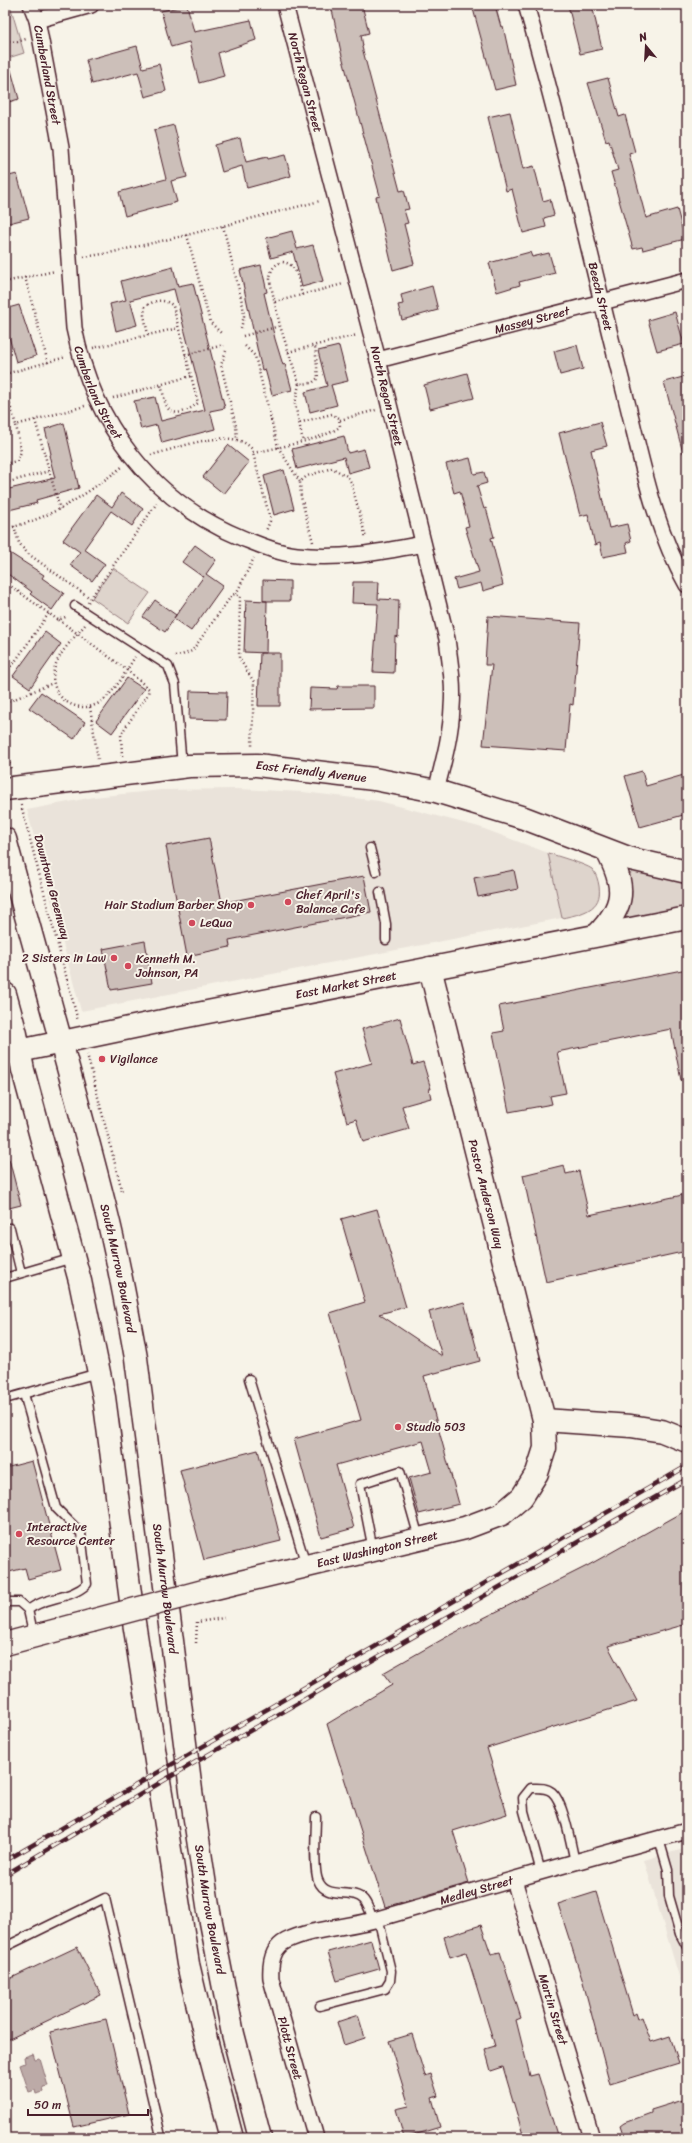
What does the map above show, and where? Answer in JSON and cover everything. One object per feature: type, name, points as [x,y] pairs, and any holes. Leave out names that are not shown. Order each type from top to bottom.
[{"type":"main road","name":"East Friendly Avenue","points":[[12,786],[182,766],[251,765],[374,779],[436,791],[524,818],[607,851]]},
{"type":"main road","name":"South Murrow Boulevard","points":[[5,839],[106,1208],[136,1358],[193,1806],[209,1912],[233,2034],[260,2138]]},
{"type":"main road","points":[[607,851],[631,859],[687,872]]},
{"type":"main road","points":[[597,935],[614,916],[619,902],[620,884],[616,868],[607,851]]},
{"type":"main road","name":"East Market Street","points":[[12,1053],[430,968],[687,918]]},
{"type":"main road","name":"Pastor Anderson Way","points":[[430,968],[544,1420]]},
{"type":"main road","points":[[5,994],[12,1053],[24,1077],[73,1258],[99,1372],[118,1496],[133,1616],[188,1964],[232,2138]]},
{"type":"main road","points":[[544,1420],[631,1426],[662,1430],[687,1441]]},
{"type":"main road","name":"East Washington Street","points":[[5,1644],[211,1589],[465,1528],[502,1514],[522,1497],[537,1473],[545,1448],[544,1420]]},
{"type":"street","name":"Cumberland Street","points":[[31,5],[37,20],[58,129],[70,263],[74,328],[79,351],[98,403],[111,428],[155,483],[165,491],[186,507],[224,531],[260,545],[296,555],[316,556],[370,555],[423,544]]},
{"type":"street","points":[[37,20],[91,5]]},
{"type":"street","name":"North Regan Street","points":[[285,5],[378,360],[423,544],[443,618],[452,679],[450,733],[436,791]]},
{"type":"street","name":"Beech Street","points":[[526,5],[542,60],[601,302],[656,512],[676,566],[687,584]]},
{"type":"street","name":"Massey Street","points":[[378,360],[687,280]]},
{"type":"street","name":"Medley Street","points":[[273,1958],[277,1949],[285,1942],[316,1932],[376,1919],[687,1832]]},
{"type":"street","name":"Martin Street","points":[[514,1880],[592,2138]]},
{"type":"street","name":"Plott Street","points":[[273,1958],[270,1968],[272,1978],[316,2138]]},
{"type":"lane","points":[[78,608],[168,666],[175,684],[182,766]]},
{"type":"lane","points":[[370,848],[376,872]]},
{"type":"lane","points":[[380,892],[386,924],[386,940]]},
{"type":"lane","points":[[8,1229],[21,1273]]},
{"type":"lane","points":[[5,1278],[73,1258]]},
{"type":"lane","points":[[5,1399],[99,1372]]},
{"type":"lane","points":[[248,1379],[306,1566]]},
{"type":"lane","points":[[24,1394],[56,1508],[81,1533],[87,1584],[78,1593],[36,1604],[28,1610]]},
{"type":"lane","points":[[373,1550],[360,1484],[400,1471],[419,1538]]},
{"type":"lane","points":[[5,1602],[19,1602],[28,1610],[34,1636]]},
{"type":"lane","points":[[541,1872],[524,1811],[523,1798],[531,1788],[543,1788],[551,1791],[558,1800],[576,1862]]},
{"type":"lane","points":[[316,1817],[318,1881],[325,1889],[332,1893],[358,1896],[365,1901],[376,1919],[391,1971],[390,1981],[385,1989],[320,2006]]},
{"type":"lane","points":[[659,1839],[668,1870],[669,1896],[680,1934],[687,1947]]},
{"type":"lane","points":[[5,1947],[105,1898],[161,2136],[153,2138]]},
{"type":"path","points":[[5,41],[18,42],[39,35]]},
{"type":"path","points":[[5,282],[70,263],[335,197]]},
{"type":"path","points":[[223,226],[243,306],[244,316],[241,328]]},
{"type":"path","points":[[187,235],[210,322],[221,333]]},
{"type":"path","points":[[302,295],[296,270],[287,263],[279,263],[270,275],[280,326],[299,384],[295,404],[303,441]]},
{"type":"path","points":[[25,277],[48,363]]},
{"type":"path","points":[[275,302],[357,280]]},
{"type":"path","points":[[148,335],[143,311],[148,305],[154,302],[167,301],[173,306],[198,403],[187,412],[176,413],[167,407],[161,385]]},
{"type":"path","points":[[243,336],[280,326]]},
{"type":"path","points":[[5,374],[48,363],[79,351],[178,328]]},
{"type":"path","points":[[288,352],[370,332]]},
{"type":"path","points":[[185,355],[224,345]]},
{"type":"path","points":[[299,384],[312,383],[318,378],[315,345]]},
{"type":"path","points":[[245,346],[255,356],[278,447],[300,482],[301,497],[316,556]]},
{"type":"path","points":[[226,351],[221,366],[236,426],[237,440]]},
{"type":"path","points":[[16,425],[191,376]]},
{"type":"path","points":[[5,389],[16,425],[21,452],[17,461],[5,464]]},
{"type":"path","points":[[340,420],[389,407]]},
{"type":"path","points":[[253,453],[337,431],[340,426],[340,420],[336,415],[332,414],[298,422]]},
{"type":"path","points":[[35,420],[60,509]]},
{"type":"path","points":[[5,529],[45,517],[60,509],[79,498],[134,458],[206,440],[237,440],[249,445],[253,453],[270,521],[260,545],[236,594],[232,595],[192,651],[182,655],[156,658]]},
{"type":"path","points":[[300,482],[307,476],[324,469],[338,470],[347,476],[351,482],[370,555]]},
{"type":"path","points":[[5,483],[49,470]]},
{"type":"path","points":[[58,620],[78,608],[90,598],[165,491]]},
{"type":"path","points":[[14,526],[19,543],[27,553],[90,598]]},
{"type":"path","points":[[5,582],[126,670],[149,690],[148,694],[120,734],[120,745],[125,773]]},
{"type":"path","points":[[236,594],[240,596],[241,603],[240,658],[254,682],[251,765]]},
{"type":"path","points":[[5,672],[14,663],[49,613]]},
{"type":"path","points":[[92,617],[76,635],[56,663],[53,672],[57,693],[69,704],[90,707],[106,697],[141,648]]},
{"type":"path","points":[[5,703],[54,683]]},
{"type":"path","points":[[90,707],[100,776]]},
{"type":"path","name":"Downtown Greenway","points":[[5,748],[12,786],[80,1027]]},
{"type":"path","points":[[196,1643],[197,1622],[224,1618]]},
{"type":"shaded area","points":[[5,5],[10,5],[24,53],[5,59]]},
{"type":"shaded area","points":[[113,568],[150,593],[128,623],[92,598]]},
{"type":"shaded area","points":[[236,789],[303,792],[379,801],[479,827],[548,853],[562,918],[81,1011],[27,810],[94,797],[161,790]]},
{"type":"shaded area","points":[[548,853],[588,867],[595,872],[599,886],[598,901],[589,910],[562,918]]},
{"type":"shaded area","points":[[634,871],[687,882],[687,907],[631,918],[626,917],[624,912],[628,875]]},
{"type":"shaded area","points":[[687,1848],[687,2003],[644,1860]]},
{"type":"shaded area","points":[[33,2054],[35,2060],[40,2059],[48,2086],[43,2087],[44,2092],[36,2094],[35,2090],[29,2092],[20,2065],[25,2063],[24,2057]]},
{"type":"building","points":[[187,5],[194,32],[251,20],[256,40],[218,53],[224,76],[199,83],[189,42],[171,47],[161,11]]},
{"type":"building","points":[[331,5],[362,5],[369,33],[361,35],[362,47],[400,191],[404,190],[409,209],[404,210],[408,223],[404,224],[414,264],[393,270],[376,197],[380,196],[341,52]]},
{"type":"building","points":[[472,5],[495,5],[501,27],[503,26],[516,85],[495,90]]},
{"type":"building","points":[[568,5],[592,5],[602,49],[580,54]]},
{"type":"building","points":[[137,46],[143,68],[159,64],[166,91],[145,97],[138,72],[92,84],[86,60]]},
{"type":"building","points":[[9,63],[19,99],[5,103],[5,64]]},
{"type":"building","points":[[608,78],[619,117],[625,115],[635,152],[629,154],[646,218],[677,209],[685,239],[643,250],[642,247],[633,249],[611,172],[618,170],[609,140],[606,141],[588,83]]},
{"type":"building","points":[[510,112],[523,169],[534,166],[543,201],[550,199],[554,215],[544,218],[546,227],[523,233],[512,189],[506,191],[488,117]]},
{"type":"building","points":[[174,125],[187,177],[171,181],[177,202],[125,216],[119,192],[166,179],[154,130]]},
{"type":"building","points":[[240,138],[246,162],[267,157],[268,159],[285,155],[291,176],[247,188],[242,166],[222,172],[215,145]]},
{"type":"building","points":[[17,174],[29,218],[5,224],[5,177]]},
{"type":"building","points":[[292,231],[297,249],[313,245],[323,281],[302,287],[293,252],[271,258],[266,238]]},
{"type":"building","points":[[530,252],[532,257],[549,253],[555,273],[519,282],[520,285],[497,292],[489,263]]},
{"type":"building","points":[[261,265],[267,292],[264,293],[275,339],[283,365],[285,364],[292,390],[272,395],[265,369],[262,370],[240,270]]},
{"type":"building","points":[[173,267],[178,286],[193,283],[225,408],[210,411],[215,429],[162,443],[157,425],[141,429],[134,401],[155,397],[161,421],[205,410],[174,289],[130,300],[137,325],[116,331],[110,304],[126,300],[121,281]]},
{"type":"building","points":[[432,286],[438,310],[402,320],[398,305],[403,304],[401,295]]},
{"type":"building","points":[[19,305],[36,356],[16,362],[9,337],[5,337],[5,309]]},
{"type":"building","points":[[675,312],[684,344],[657,351],[648,320]]},
{"type":"building","points":[[577,345],[583,369],[560,375],[554,351]]},
{"type":"building","points":[[339,346],[348,381],[331,385],[337,405],[310,412],[305,392],[327,386],[318,351]]},
{"type":"building","points":[[467,373],[474,398],[430,409],[424,385]]},
{"type":"building","points":[[687,376],[687,453],[683,453],[664,382]]},
{"type":"building","points":[[600,422],[607,446],[591,450],[609,528],[627,524],[631,541],[626,543],[628,552],[603,557],[600,543],[595,545],[588,514],[580,516],[559,433]]},
{"type":"building","points":[[64,423],[79,488],[36,500],[37,503],[5,511],[5,490],[55,478],[49,455],[51,454],[45,429]]},
{"type":"building","points":[[344,436],[348,453],[364,449],[369,467],[348,473],[344,457],[297,469],[292,449]]},
{"type":"building","points":[[228,445],[249,462],[224,494],[203,477]]},
{"type":"building","points":[[470,458],[474,474],[484,472],[487,483],[477,486],[484,509],[486,508],[494,537],[491,538],[503,585],[483,591],[481,583],[457,589],[454,579],[479,572],[465,527],[469,526],[460,491],[454,493],[446,464]]},
{"type":"building","points":[[284,470],[294,509],[274,515],[264,476]]},
{"type":"building","points":[[121,493],[143,509],[132,526],[111,511],[84,549],[105,564],[92,581],[70,565],[80,552],[63,540],[96,495],[112,507]]},
{"type":"building","points":[[195,545],[216,560],[206,574],[223,586],[191,631],[174,619],[165,632],[143,617],[155,600],[176,615],[174,618],[204,576],[203,577],[182,562]]},
{"type":"building","points":[[5,550],[44,575],[42,578],[64,593],[52,610],[30,594],[32,592],[5,572]]},
{"type":"building","points":[[263,580],[290,581],[290,601],[263,601]]},
{"type":"building","points":[[353,582],[379,582],[378,599],[399,600],[398,637],[395,636],[394,673],[373,672],[378,604],[352,603]]},
{"type":"building","points":[[246,600],[267,601],[266,653],[244,652]]},
{"type":"building","points":[[488,616],[580,623],[573,705],[570,704],[566,751],[483,745],[492,665],[485,665]]},
{"type":"building","points":[[45,632],[61,644],[30,688],[13,676]]},
{"type":"building","points":[[260,653],[280,653],[280,706],[258,706]]},
{"type":"building","points":[[127,678],[144,689],[112,733],[96,721]]},
{"type":"building","points":[[338,686],[374,686],[374,708],[309,709],[310,688],[337,689]]},
{"type":"building","points":[[190,691],[227,692],[226,720],[189,719]]},
{"type":"building","points":[[41,692],[85,722],[74,739],[29,708]]},
{"type":"building","points":[[642,771],[646,786],[687,774],[687,814],[640,827],[625,776]]},
{"type":"building","points":[[209,838],[222,903],[364,876],[371,912],[229,940],[230,947],[187,956],[166,846]]},
{"type":"building","points":[[514,870],[518,889],[478,897],[474,878]]},
{"type":"building","points":[[145,941],[152,983],[111,990],[103,949]]},
{"type":"building","points":[[687,969],[687,1079],[681,1080],[671,1029],[557,1052],[566,1093],[550,1096],[552,1104],[509,1112],[493,1033],[504,1031],[499,1006]]},
{"type":"building","points":[[400,1018],[413,1065],[423,1062],[431,1089],[429,1089],[431,1098],[402,1106],[409,1129],[363,1142],[356,1119],[347,1122],[333,1074],[372,1063],[362,1029]]},
{"type":"building","points":[[9,1159],[21,1205],[5,1209],[5,1160]]},
{"type":"building","points":[[564,1165],[566,1174],[579,1171],[589,1215],[687,1194],[687,1251],[546,1282],[523,1175]]},
{"type":"building","points":[[377,1209],[406,1307],[379,1314],[442,1356],[429,1312],[464,1302],[480,1361],[424,1376],[459,1504],[419,1514],[409,1478],[432,1472],[423,1441],[336,1465],[354,1528],[321,1537],[294,1439],[361,1420],[330,1313],[365,1302],[341,1219]]},
{"type":"building","points":[[258,1450],[281,1541],[204,1560],[180,1470]]},
{"type":"building","points":[[32,1461],[61,1570],[28,1579],[25,1568],[5,1573],[5,1468]]},
{"type":"building","points":[[687,1510],[687,1624],[608,1646],[637,1701],[487,1748],[507,1814],[453,1831],[469,1883],[385,1907],[327,1724],[392,1685],[383,1673],[450,1635],[587,1566]]},
{"type":"building","points":[[596,1892],[633,2015],[636,2013],[638,2019],[642,2017],[651,2042],[670,2036],[679,2063],[610,2084],[583,1982],[558,1904]]},
{"type":"building","points":[[481,1925],[491,1954],[500,1952],[521,2018],[516,2020],[530,2076],[538,2074],[558,2138],[524,2138],[503,2067],[491,2071],[485,2049],[495,2046],[466,1952],[450,1957],[444,1937]]},
{"type":"building","points":[[371,1940],[379,1969],[337,1981],[328,1952]]},
{"type":"building","points":[[77,1947],[101,1995],[5,2041],[5,1981]]},
{"type":"building","points":[[358,2015],[365,2038],[344,2045],[337,2022]]},
{"type":"building","points":[[106,2019],[129,2114],[74,2127],[50,2032]]},
{"type":"building","points":[[412,2034],[425,2076],[431,2074],[438,2096],[432,2098],[440,2127],[404,2138],[396,2109],[409,2106],[389,2041]]},
{"type":"building","points":[[683,2100],[687,2112],[687,2138],[624,2138],[620,2126],[624,2123],[651,2113],[651,2110]]},
{"type":"railway","points":[[5,1861],[687,1466]]},
{"type":"railway","points":[[5,1875],[168,1778],[687,1479]]},
{"type":"place","name":"Chef April's Balance Cafe","points":[[288,902]]},
{"type":"place","name":"Hair Stadium Barber Shop","points":[[251,905]]},
{"type":"place","name":"LeQua","points":[[192,923]]},
{"type":"place","name":"2 Sisters in Law","points":[[114,958]]},
{"type":"place","name":"Kenneth M. Johnson, PA","points":[[128,966]]},
{"type":"place","name":"Vigilance","points":[[102,1059]]},
{"type":"place","name":"Studio 503","points":[[398,1427]]},
{"type":"place","name":"Interactive Resource Center","points":[[19,1534]]}]
